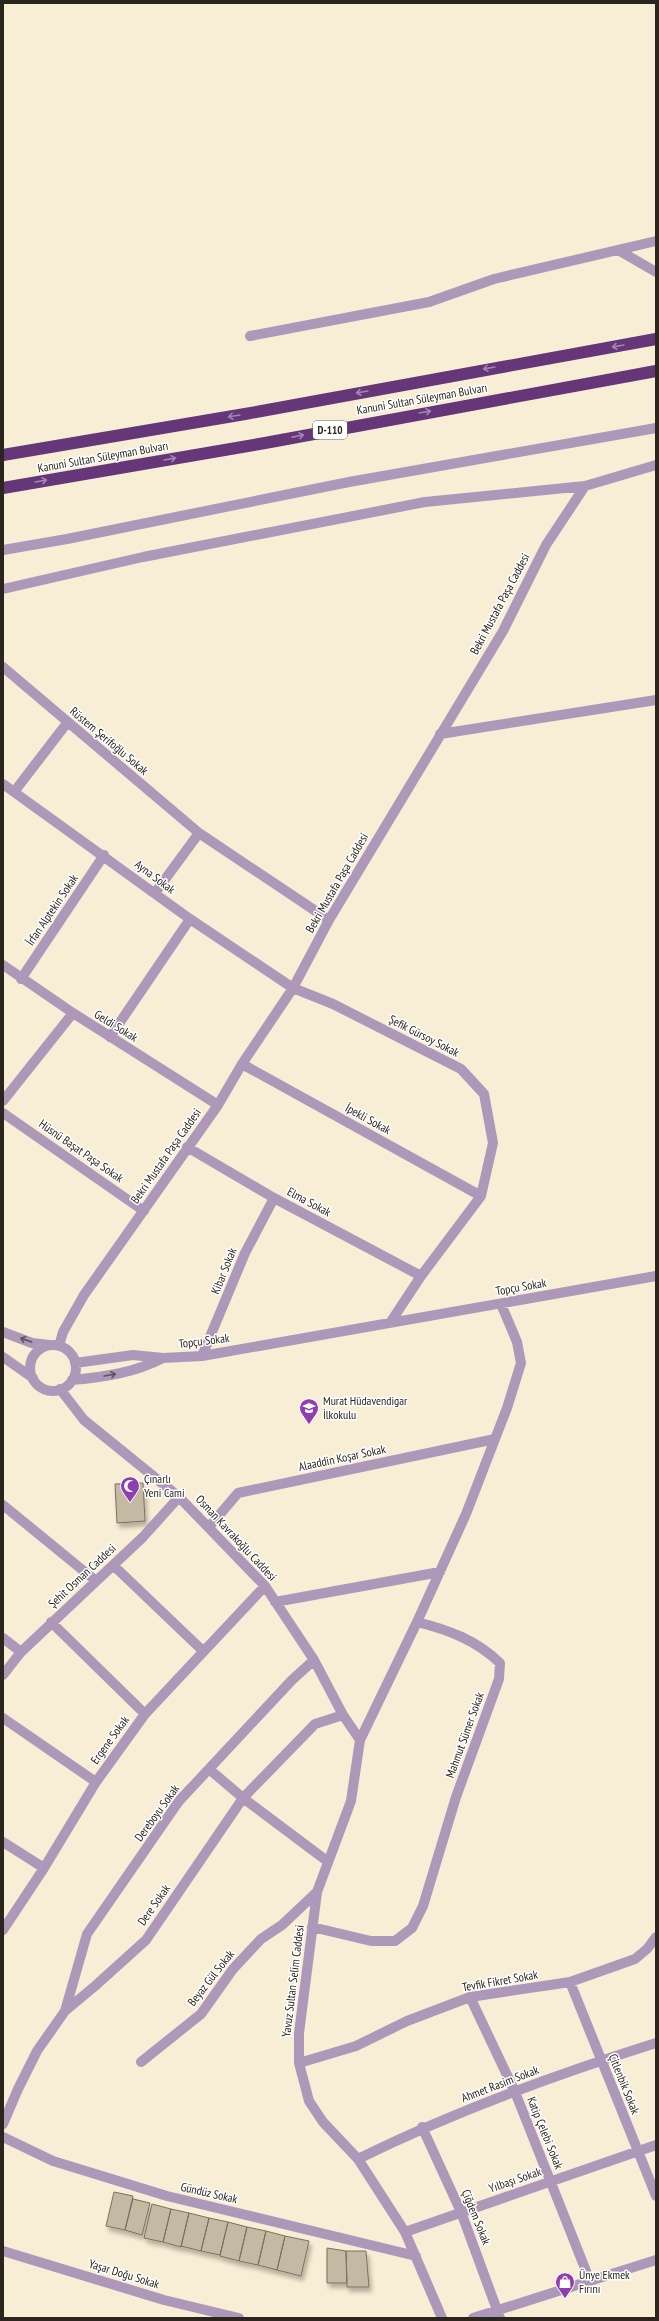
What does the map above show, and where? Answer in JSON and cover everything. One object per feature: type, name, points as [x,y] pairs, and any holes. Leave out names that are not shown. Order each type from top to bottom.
[{"type":"highway","name":"Kanuni Sultan Süleyman Bulvarı","points":[[3,455],[246,414],[656,339]]},
{"type":"highway","name":"Kanuni Sultan Süleyman Bulvarı","points":[[3,488],[257,444],[656,371]]},
{"type":"street","points":[[250,336],[429,302],[494,279],[656,241]]},
{"type":"street","points":[[618,250],[656,272]]},
{"type":"street","points":[[3,550],[67,540],[349,482],[656,428]]},
{"type":"street","points":[[3,589],[143,557],[425,502],[585,486],[656,465]]},
{"type":"street","name":"Bekri Mustafa Paşa Caddesi","points":[[54,1346],[84,1295],[218,1105],[242,1064],[293,988],[329,920],[503,631],[546,545],[585,486]]},
{"type":"street","name":"Rüstem Şerifoğlu Sokak","points":[[3,667],[67,723],[199,833],[329,920]]},
{"type":"street","points":[[440,734],[656,700]]},
{"type":"street","points":[[14,792],[67,723]]},
{"type":"street","name":"Ayna Sokak","points":[[3,784],[104,855],[190,919],[293,988]]},
{"type":"street","points":[[155,893],[199,833]]},
{"type":"street","name":"İrfan Alptekin Sokak","points":[[22,979],[104,855]]},
{"type":"street","points":[[110,1037],[190,919]]},
{"type":"street","name":"Geldi Sokak","points":[[3,965],[73,1013],[218,1105]]},
{"type":"street","name":"Şefik Gürsoy Sokak","points":[[293,988],[333,1004],[461,1069],[484,1094],[493,1143],[481,1196]]},
{"type":"street","points":[[3,1100],[73,1013]]},
{"type":"street","name":"İpekli Sokak","points":[[242,1064],[481,1196]]},
{"type":"street","name":"Hüsnü Başat Paşa Sokak","points":[[3,1113],[144,1211]]},
{"type":"street","name":"Elma Sokak","points":[[187,1147],[274,1198],[421,1276]]},
{"type":"street","points":[[390,1323],[421,1276],[481,1196]]},
{"type":"street","name":"Kibar Sokak","points":[[202,1356],[245,1253],[274,1198]]},
{"type":"street","name":"Topçu Sokak","points":[[75,1364],[133,1355],[163,1358],[202,1356],[656,1276]]},
{"type":"street","points":[[360,1740],[417,1622],[466,1514],[495,1440],[521,1363],[517,1342],[501,1304]]},
{"type":"street","points":[[3,1332],[32,1343],[54,1346],[70,1352],[75,1364],[75,1373],[72,1380],[60,1389],[45,1389],[33,1378],[3,1357]]},
{"type":"street","points":[[33,1378],[30,1366],[32,1358],[36,1352],[54,1346]]},
{"type":"street","name":"Topçu Sokak","points":[[72,1380],[113,1375],[143,1368],[163,1358]]},
{"type":"street","name":"Osman Kavrakoğlu Caddesi","points":[[60,1389],[84,1420],[179,1497],[265,1586],[314,1660],[343,1715]]},
{"type":"street","name":"Alaaddin Koşar Sokak","points":[[209,1527],[238,1493],[495,1440]]},
{"type":"street","name":"Şehit Osman Caddesi","points":[[3,1676],[21,1652],[51,1622],[143,1538],[179,1497]]},
{"type":"street","points":[[3,1505],[96,1581]]},
{"type":"street","points":[[113,1565],[203,1651]]},
{"type":"street","points":[[276,1602],[440,1572]]},
{"type":"street","name":"Ergene Sokak","points":[[3,1930],[44,1868],[96,1782],[145,1714],[265,1586]]},
{"type":"street","points":[[51,1622],[145,1714]]},
{"type":"street","name":"Mahmut Sümer Sokak","points":[[312,1927],[371,1941],[395,1941],[412,1928],[423,1906],[456,1798],[499,1679],[500,1663],[488,1651],[463,1636],[417,1622]]},
{"type":"street","points":[[3,1638],[21,1652]]},
{"type":"street","name":"Dereboyu Sokak","points":[[65,2011],[87,1934],[179,1801],[292,1680],[314,1660]]},
{"type":"street","points":[[343,1715],[360,1740]]},
{"type":"street","name":"Dere Sokak","points":[[3,2124],[18,2089],[38,2051],[65,2011],[146,1940],[244,1798],[315,1724],[343,1715]]},
{"type":"street","points":[[3,1718],[96,1782]]},
{"type":"street","name":"Yavuz Sultan Selim Caddesi","points":[[360,1740],[351,1801],[327,1861],[317,1892],[299,2032],[299,2063],[309,2101],[323,2122],[358,2159],[405,2232],[442,2318]]},
{"type":"street","points":[[209,1769],[244,1798],[327,1861]]},
{"type":"street","points":[[3,1842],[44,1868]]},
{"type":"street","name":"Beyaz Gül Sokak","points":[[140,2062],[201,2014],[233,1969],[261,1939],[282,1925],[317,1892]]},
{"type":"street","name":"Tevfik Fikret Sokak","points":[[299,2063],[356,2046],[408,2021],[470,1997],[570,1982],[636,1959],[647,1949],[656,1937]]},
{"type":"street","name":"Çitlenbik Sokak","points":[[570,1982],[600,2060],[656,2196]]},
{"type":"street","name":"Katip Çelebi Sokak","points":[[470,1997],[514,2092],[590,2281]]},
{"type":"street","name":"Ahmet Rasim Sokak","points":[[358,2159],[422,2127],[600,2060],[656,2043]]},
{"type":"street","name":"Çiğdem Sokak","points":[[422,2127],[462,2212],[499,2315]]},
{"type":"street","name":"Gündüz Sokak","points":[[3,2137],[53,2161],[167,2196],[416,2256]]},
{"type":"street","name":"Yılbaşı Sokak","points":[[405,2232],[656,2145]]},
{"type":"street","name":"Yaşar Doğu Sokak","points":[[3,2251],[164,2300],[239,2318]]},
{"type":"street","points":[[473,2318],[499,2315],[590,2281],[656,2260]]},
{"type":"building","name":"Çınarlı Yeni Cami","points":[[143,1483],[145,1521],[117,1523],[115,1484]]},
{"type":"building","points":[[114,2192],[133,2196],[125,2230],[106,2226]]},
{"type":"building","points":[[133,2199],[150,2203],[142,2235],[125,2230]]},
{"type":"building","points":[[152,2204],[171,2209],[163,2242],[144,2238]]},
{"type":"building","points":[[171,2209],[189,2213],[181,2247],[163,2242]]},
{"type":"building","points":[[189,2213],[209,2218],[201,2251],[181,2246]]},
{"type":"building","points":[[209,2218],[228,2222],[220,2255],[201,2251]]},
{"type":"building","points":[[228,2222],[247,2227],[239,2261],[220,2256]]},
{"type":"building","points":[[247,2227],[266,2231],[258,2265],[239,2261]]},
{"type":"building","points":[[266,2231],[285,2236],[277,2270],[258,2265]]},
{"type":"building","points":[[285,2236],[309,2241],[301,2276],[277,2270]]},
{"type":"building","points":[[327,2248],[346,2251],[347,2283],[327,2283]]},
{"type":"building","points":[[346,2251],[366,2251],[369,2287],[347,2287]]},
{"type":"place","name":"Murat Hüdavendigar İlkokulu","points":[[309,1425]]},
{"type":"place","name":"Çınarlı Yeni Cami","points":[[130,1503]]},
{"type":"place","name":"Ünye Ekmek Fırını","points":[[565,2299]]}]
